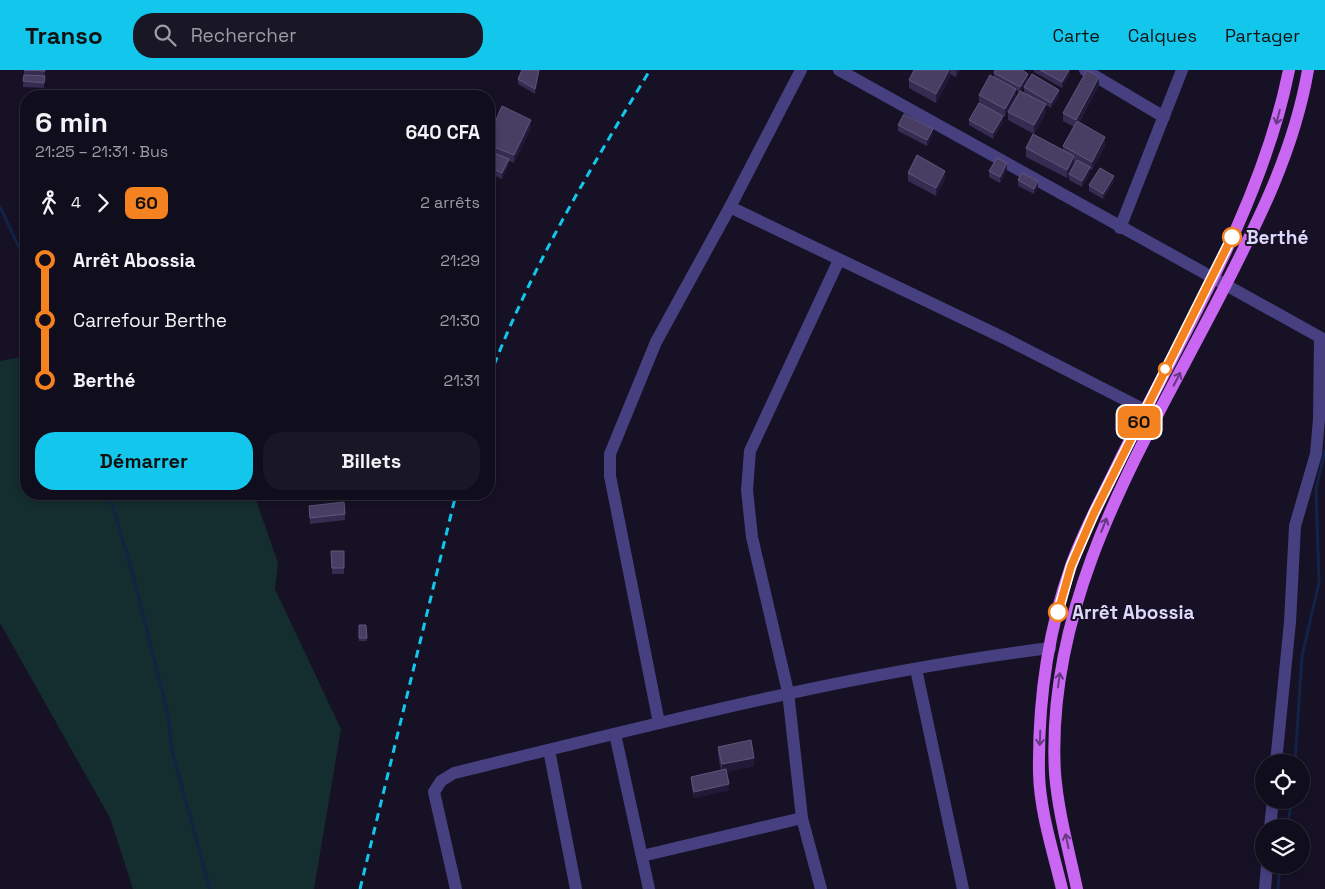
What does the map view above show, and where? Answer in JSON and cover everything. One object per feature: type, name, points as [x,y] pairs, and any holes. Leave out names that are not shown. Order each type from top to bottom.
[{"type":"main road","points":[[1062,889],[1044,811],[1040,776],[1044,681],[1050,648],[1071,566],[1094,513],[1211,279],[1256,184],[1276,127],[1289,70]]},
{"type":"main road","points":[[1077,889],[1059,808],[1055,773],[1058,682],[1071,619],[1085,571],[1107,517],[1248,244],[1272,191],[1293,133],[1308,70]]},
{"type":"street","points":[[659,724],[609,464],[610,454],[656,342],[730,207],[801,70]]},
{"type":"street","points":[[839,70],[1211,279],[1323,339],[1316,454],[1295,526],[1290,622],[1277,754]]},
{"type":"street","points":[[1085,70],[1164,117]]},
{"type":"street","points":[[1120,228],[1182,70]]},
{"type":"street","points":[[730,207],[1004,338],[1145,410]]},
{"type":"street","points":[[821,889],[802,818],[788,692],[752,537],[747,490],[750,451],[839,260]]},
{"type":"street","points":[[456,889],[434,792],[441,781],[454,773],[788,692],[983,656],[1050,648]]},
{"type":"street","points":[[916,669],[963,889]]},
{"type":"street","points":[[615,734],[649,889]]},
{"type":"street","points":[[549,750],[576,889]]},
{"type":"street","points":[[642,856],[802,818]]},
{"type":"street","points":[[1265,889],[1266,874]]},
{"type":"green space","points":[[20,357],[20,500],[256,500],[278,563],[275,589],[341,729],[314,889],[133,889],[110,818],[0,623],[0,361]]},
{"type":"building","points":[[522,70],[539,70],[535,89],[518,79]]},
{"type":"building","points":[[914,70],[949,70],[936,94],[909,80]]},
{"type":"building","points":[[995,70],[1022,70],[1028,74],[1020,87],[994,73]]},
{"type":"building","points":[[1040,70],[1069,70],[1062,82]]},
{"type":"building","points":[[1087,70],[1099,77],[1076,120],[1063,113]]},
{"type":"building","points":[[1032,74],[1059,90],[1051,103],[1024,87]]},
{"type":"building","points":[[24,75],[45,76],[44,83],[23,81]]},
{"type":"building","points":[[990,75],[1016,89],[1005,109],[979,95]]},
{"type":"building","points":[[1020,91],[1046,104],[1034,125],[1008,112]]},
{"type":"building","points":[[979,103],[1003,116],[993,133],[969,120]]},
{"type":"building","points":[[502,106],[531,120],[514,155],[495,147],[495,122]]},
{"type":"building","points":[[904,114],[933,129],[927,140],[898,125]]},
{"type":"building","points":[[1077,121],[1105,137],[1092,162],[1063,146]]},
{"type":"building","points":[[1033,134],[1074,156],[1067,170],[1026,148]]},
{"type":"building","points":[[495,153],[509,159],[502,173],[495,170]]},
{"type":"building","points":[[917,155],[945,171],[936,188],[908,173]]},
{"type":"building","points":[[997,158],[1007,163],[1000,177],[989,171]]},
{"type":"building","points":[[1077,160],[1090,167],[1082,181],[1069,174]]},
{"type":"building","points":[[1100,168],[1114,176],[1103,194],[1089,185]]},
{"type":"building","points":[[1022,173],[1038,181],[1034,189],[1018,180]]},
{"type":"building","points":[[344,502],[345,514],[310,518],[309,506]]},
{"type":"building","points":[[331,551],[344,551],[344,568],[332,568]]},
{"type":"building","points":[[359,625],[366,625],[367,638],[359,638]]},
{"type":"building","points":[[751,740],[754,758],[722,764],[718,747]]},
{"type":"building","points":[[726,769],[729,784],[694,792],[691,777]]},
{"type":"waterway","points":[[0,207],[20,249]]},
{"type":"waterway","points":[[1296,754],[1302,656],[1319,583],[1316,489],[1325,451]]},
{"type":"waterway","points":[[111,500],[135,582],[168,714],[172,751],[210,889]]},
{"type":"waterway","points":[[1289,819],[1290,809]]},
{"type":"waterway","points":[[1278,889],[1279,874]]},
{"type":"railway","points":[[495,363],[523,297],[562,220],[650,70]]},
{"type":"railway","points":[[360,889],[455,500]]},
{"type":"bus line","name":"60","points":[[1058,612],[1071,566],[1094,513],[1232,237]]},
{"type":"place","name":"Berthé","points":[[1232,237]]},
{"type":"place","name":"Arrêt Abossia","points":[[1058,612]]}]
